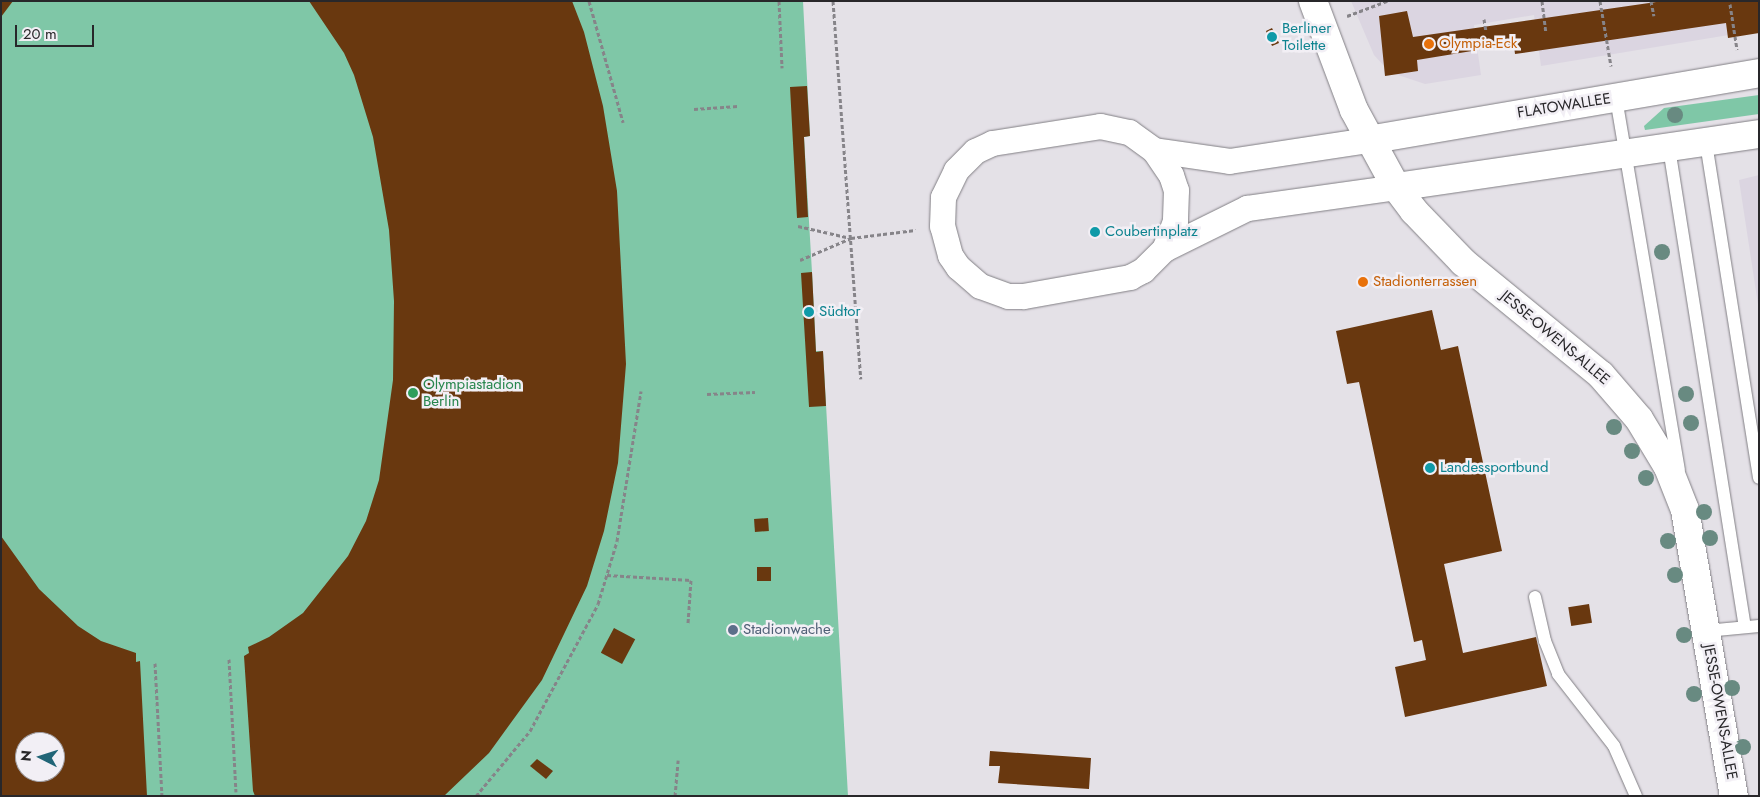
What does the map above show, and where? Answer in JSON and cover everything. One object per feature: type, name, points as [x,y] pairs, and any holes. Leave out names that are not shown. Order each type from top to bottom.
[{"type":"main road","name":"JESSE-OWENS-ALLEE","points":[[1313,1],[1368,140],[1396,187],[1414,211],[1463,262],[1584,359],[1618,392],[1653,439],[1685,510],[1734,796]]},
{"type":"main road","name":"FLATOWALLEE","points":[[1368,140],[1752,74]]},
{"type":"main road","points":[[1396,187],[1757,135]]},
{"type":"street","points":[[1164,249],[1175,220],[1176,190],[1168,168],[1154,150],[1130,132],[1100,126],[992,143],[975,151],[956,170],[943,197],[942,226],[944,241],[958,267],[980,286],[1008,296],[1023,296],[1116,282],[1143,270],[1164,249],[1248,208],[1396,187]]},
{"type":"street","points":[[1154,150],[1229,161],[1368,140]]},
{"type":"lane","name":"JESSE-OWENS-ALLEE","points":[[1616,98],[1685,510]]},
{"type":"lane","points":[[1706,142],[1759,478]]},
{"type":"lane","points":[[1669,148],[1745,627]]},
{"type":"lane","points":[[1535,597],[1545,641],[1558,674],[1614,746],[1636,796]]},
{"type":"lane","points":[[1706,631],[1759,626]]},
{"type":"path","points":[[589,1],[622,122]]},
{"type":"path","points":[[778,1],[782,68]]},
{"type":"path","points":[[833,1],[861,379]]},
{"type":"path","points":[[1542,1],[1546,33]]},
{"type":"path","points":[[1600,1],[1611,66]]},
{"type":"path","points":[[1651,1],[1654,16]]},
{"type":"path","points":[[1347,16],[1384,2]]},
{"type":"path","points":[[1730,4],[1738,49]]},
{"type":"path","points":[[1484,19],[1486,31]]},
{"type":"path","points":[[694,109],[738,106]]},
{"type":"path","points":[[798,226],[851,238]]},
{"type":"path","points":[[800,260],[851,238],[942,226]]},
{"type":"path","points":[[476,796],[530,730],[598,604],[617,541],[641,391]]},
{"type":"path","points":[[707,394],[755,392]]},
{"type":"path","points":[[607,576],[691,580],[688,623]]},
{"type":"path","points":[[229,658],[236,792]]},
{"type":"path","points":[[156,663],[162,796]]},
{"type":"path","points":[[675,796],[678,760]]},
{"type":"shaded area","points":[[1351,1],[1759,1],[1759,30],[1541,66],[1534,15],[1474,25],[1481,75],[1425,84],[1395,74],[1385,76],[1384,66],[1374,55]]},
{"type":"shaded area","points":[[1759,175],[1759,311],[1739,180]]},
{"type":"green space","name":"Olympiastadion Berlin","points":[[1,1],[803,1],[810,136],[804,137],[816,351],[823,351],[848,796],[1,796]]},
{"type":"green space","points":[[1759,95],[1759,114],[1645,130],[1644,126],[1664,108]]},
{"type":"building","points":[[1,1],[13,1],[1,17]]},
{"type":"building","points":[[309,1],[572,1],[584,32],[603,106],[617,191],[626,364],[618,463],[604,531],[587,586],[542,680],[489,753],[444,796],[255,796],[253,791],[244,656],[249,653],[248,647],[269,637],[303,613],[348,556],[366,521],[379,480],[393,380],[394,301],[389,230],[373,137],[354,75],[344,53]]},
{"type":"building","points":[[1663,1],[1759,1],[1759,33],[1728,38],[1726,23],[1515,54],[1514,46],[1478,50],[1417,60],[1418,71],[1385,76],[1379,16],[1407,11],[1413,37]]},
{"type":"building","name":"Berliner Toilette","points":[[1272,28],[1279,43],[1272,46],[1266,31]]},
{"type":"building","points":[[807,86],[810,136],[804,137],[808,217],[797,218],[790,87]]},
{"type":"building","name":"Südtor","points":[[812,272],[816,352],[823,351],[826,406],[809,407],[801,273]]},
{"type":"building","name":"Landessportbund","points":[[1432,310],[1441,350],[1458,346],[1502,551],[1444,564],[1463,653],[1536,637],[1547,686],[1405,717],[1395,667],[1426,660],[1422,640],[1414,642],[1359,382],[1347,384],[1336,331]]},
{"type":"building","points":[[768,518],[769,531],[755,532],[754,519]]},
{"type":"building","points":[[1,536],[39,589],[78,626],[101,641],[136,653],[136,662],[140,661],[147,796],[1,796]]},
{"type":"building","points":[[757,567],[771,567],[771,581],[757,581]]},
{"type":"building","points":[[1589,604],[1592,623],[1571,626],[1568,607]]},
{"type":"building","points":[[614,628],[635,639],[622,664],[601,653]]},
{"type":"building","points":[[990,751],[1091,758],[1089,789],[998,783],[1000,766],[989,766]]},
{"type":"building","points":[[537,759],[553,771],[546,779],[530,766]]},
{"type":"place","name":"Berliner Toilette","points":[[1272,37]]},
{"type":"place","name":"Olympia-Eck","points":[[1429,44]]},
{"type":"place","name":"Coubertinplatz","points":[[1095,232]]},
{"type":"place","name":"Stadionterrassen","points":[[1363,282]]},
{"type":"place","name":"Südtor","points":[[809,312]]},
{"type":"place","name":"Olympiastadion Berlin","points":[[413,393]]},
{"type":"place","name":"Landessportbund","points":[[1430,468]]},
{"type":"place","name":"Stadionwache","points":[[733,630]]}]
